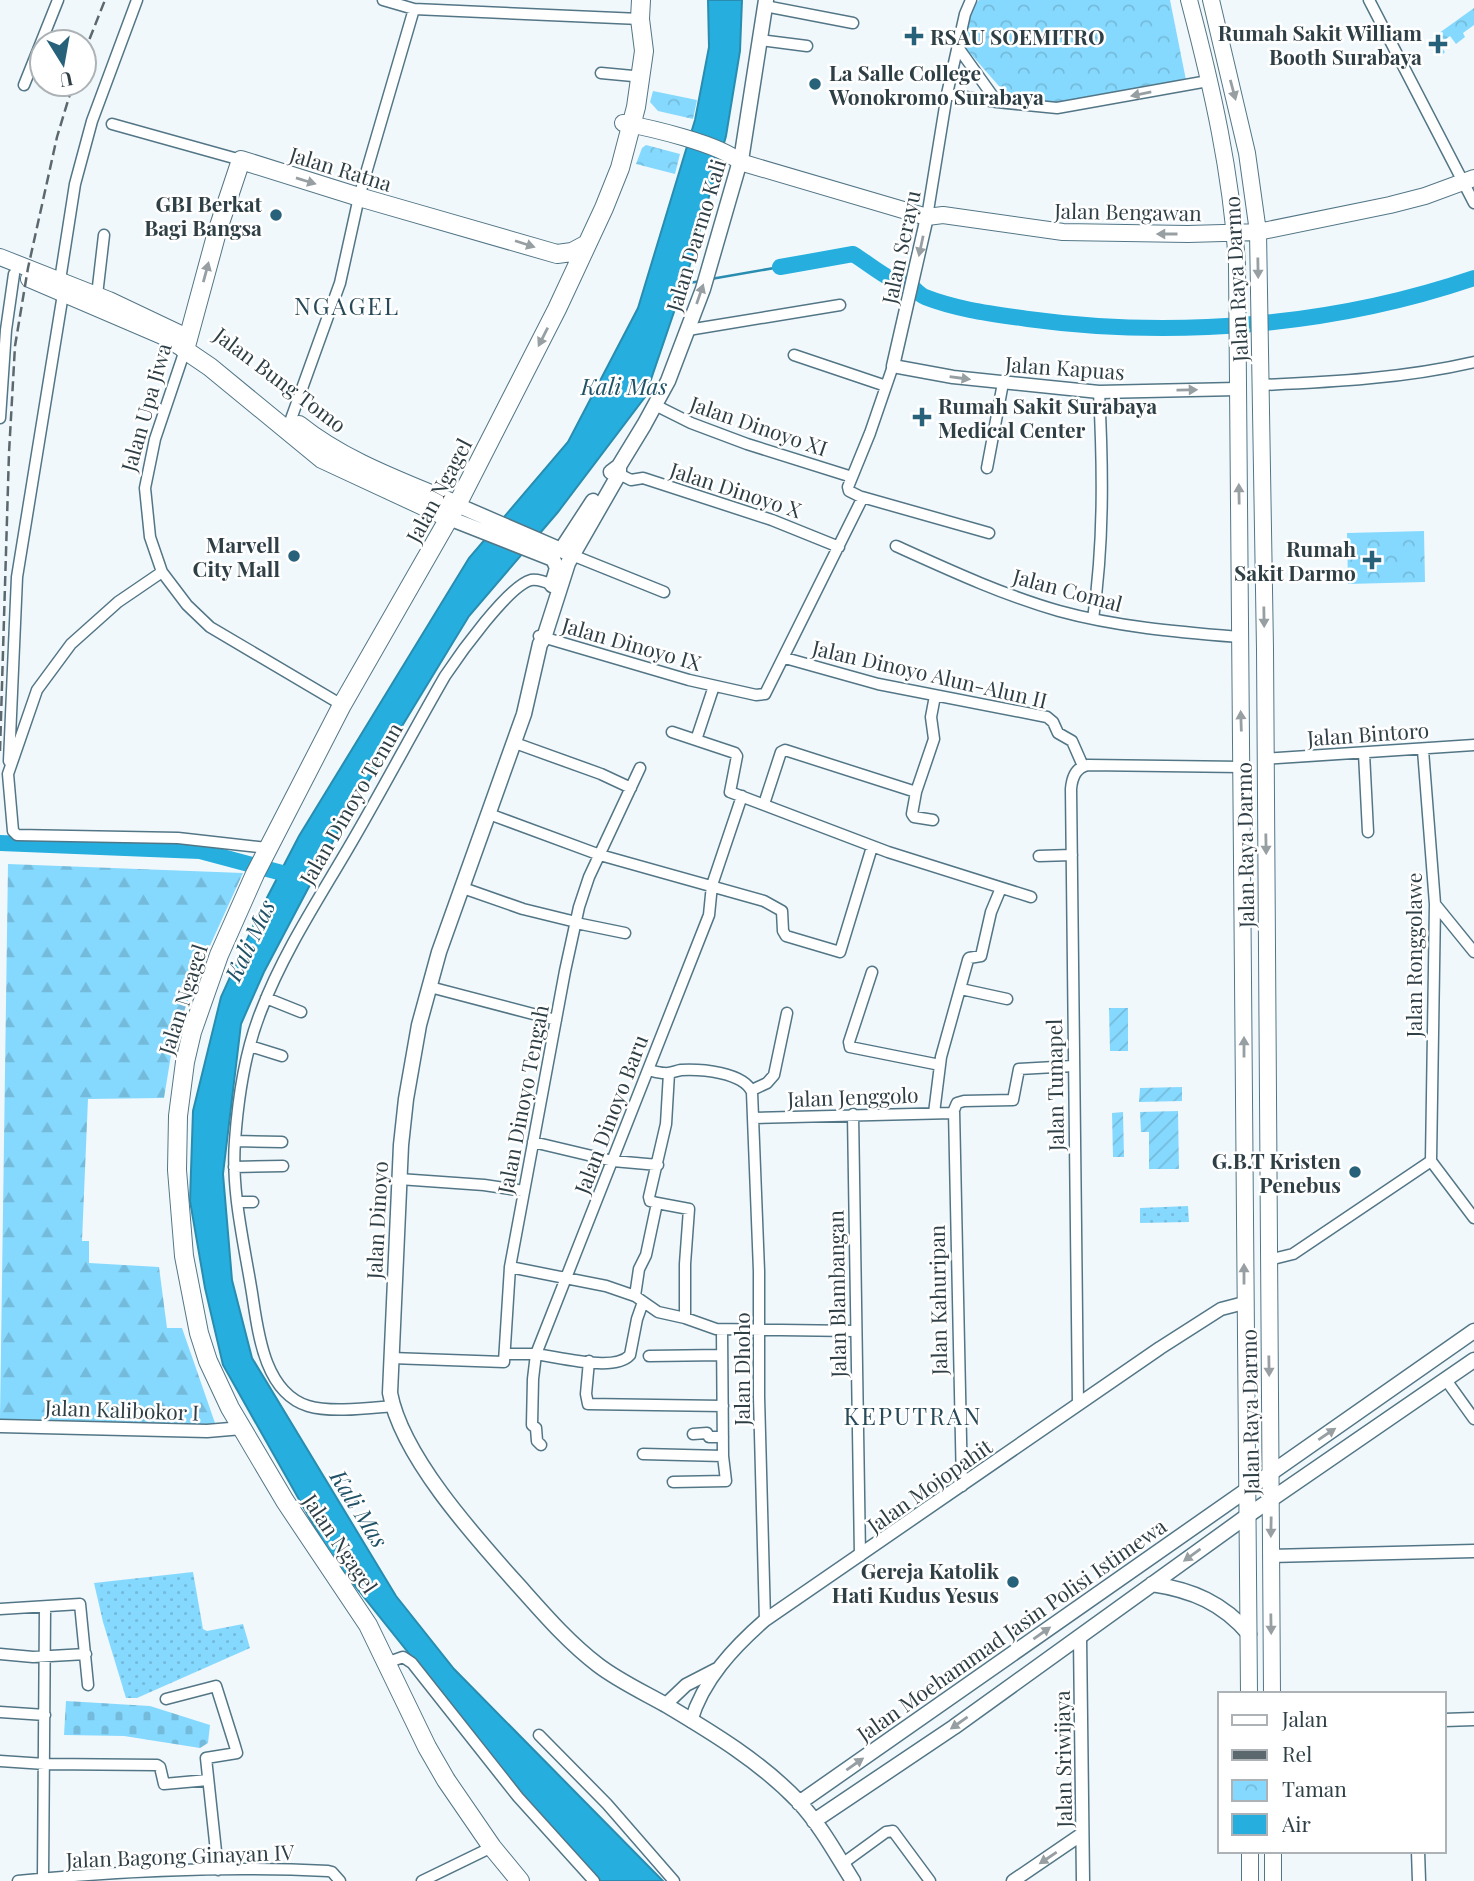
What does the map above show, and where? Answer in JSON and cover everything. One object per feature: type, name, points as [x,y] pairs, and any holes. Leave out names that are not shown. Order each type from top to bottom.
[{"type":"highway","name":"Jalan Ngagel","points":[[520,1881],[492,1847],[437,1764],[368,1625],[304,1531],[242,1428],[208,1362],[190,1296],[178,1207],[177,1130],[180,1090],[192,1032],[219,955],[255,874],[342,705],[453,512],[574,276],[616,177],[615,166],[628,124],[644,51],[640,19],[641,0]]},
{"type":"highway","name":"Jalan Ngagel","points":[[628,124],[632,76],[637,50],[642,41]]},
{"type":"highway","name":"Jalan Ratna","points":[[241,160],[557,254]]},
{"type":"highway","name":"Jalan Upa Jiwa","points":[[187,344],[217,232],[241,160]]},
{"type":"highway","points":[[557,254],[569,253],[587,244]]},
{"type":"highway","points":[[557,254],[574,276]]},
{"type":"highway","name":"Jalan Bung Tomo","points":[[187,344],[328,447],[453,512]]},
{"type":"highway","name":"Jalan Bung Tomo","points":[[187,344],[210,367],[323,459],[453,512]]},
{"type":"main road","name":"Jalan Raya Darmo","points":[[1189,0],[1203,52],[1229,179],[1236,233],[1238,637],[1245,984],[1244,1303],[1249,1692]]},
{"type":"main road","name":"Jalan Raya Darmo","points":[[1211,0],[1247,153],[1258,232],[1262,385],[1272,1692]]},
{"type":"main road","name":"Jalan Darmo Kali","points":[[558,552],[617,470],[655,405],[688,330],[734,156],[760,40],[765,3]]},
{"type":"main road","points":[[1196,25],[1208,26],[1215,19]]},
{"type":"main road","points":[[1203,52],[1205,47],[1211,44],[1218,45],[1222,50]]},
{"type":"main road","name":"Jalan Bengawan","points":[[628,124],[933,213],[1063,232],[1258,232],[1390,205],[1469,181]]},
{"type":"main road","name":"Jalan Bung Tomo","points":[[0,257],[162,336],[187,344]]},
{"type":"main road","name":"Jalan Bung Tomo","points":[[7,272],[97,295],[187,344]]},
{"type":"main road","name":"Jalan Bung Tomo","points":[[453,512],[558,552]]},
{"type":"main road","name":"Jalan Dinoyo","points":[[558,552],[524,714],[439,952],[419,1026],[406,1099],[399,1179],[390,1358],[393,1406],[410,1443],[445,1497],[474,1535],[557,1628],[599,1666],[763,1768],[814,1821],[853,1881]]},
{"type":"main road","name":"Jalan Dinoyo","points":[[541,639],[558,552]]},
{"type":"main road","points":[[1245,984],[1249,991],[1257,992],[1263,989],[1267,982]]},
{"type":"main road","points":[[1244,1010],[1256,1004],[1266,1010]]},
{"type":"main road","name":"Jalan Moehammad Jasin Polisi Istimewa","points":[[799,1803],[1474,1331]]},
{"type":"main road","name":"Jalan Moehammad Jasin Polisi Istimewa","points":[[814,1821],[983,1706],[1271,1499],[1474,1360]]},
{"type":"main road","points":[[1152,1584],[1185,1590],[1210,1600],[1237,1619],[1249,1634]]},
{"type":"main road","points":[[987,1671],[990,1683],[1005,1690]]},
{"type":"main road","points":[[968,1684],[981,1694],[983,1706]]},
{"type":"main road","points":[[1250,1853],[1250,1881]]},
{"type":"main road","points":[[1273,1853],[1273,1881]]},
{"type":"street","points":[[23,85],[58,0]]},
{"type":"street","points":[[137,0],[92,121],[75,184],[62,287],[17,577],[8,775],[14,834],[178,838],[266,852]]},
{"type":"street","points":[[383,0],[414,9],[640,19]]},
{"type":"street","points":[[1370,0],[1469,181],[1474,202]]},
{"type":"street","name":"Jalan Serayu","points":[[862,497],[847,488],[893,366],[933,213],[947,94],[969,1]]},
{"type":"street","points":[[765,3],[853,23]]},
{"type":"street","points":[[291,419],[340,283],[359,197],[414,9]]},
{"type":"street","points":[[760,40],[807,46]]},
{"type":"street","points":[[957,46],[997,102]]},
{"type":"street","points":[[601,73],[632,76]]},
{"type":"street","points":[[947,94],[1057,108],[1208,81]]},
{"type":"street","name":"Jalan Ratna","points":[[112,124],[241,160]]},
{"type":"street","points":[[97,295],[104,235]]},
{"type":"street","points":[[0,418],[7,272]]},
{"type":"street","points":[[688,330],[840,305]]},
{"type":"street","name":"Jalan Upa Jiwa","points":[[187,344],[159,428],[145,488],[150,537],[162,572],[187,605],[210,627],[342,705]]},
{"type":"street","points":[[794,355],[886,386]]},
{"type":"street","points":[[1262,385],[1379,377],[1474,362]]},
{"type":"street","name":"Jalan Kapuas","points":[[893,366],[1003,383],[1099,392],[1237,389]]},
{"type":"street","points":[[987,468],[1003,383]]},
{"type":"street","points":[[1093,619],[1101,544],[1103,460],[1099,392]]},
{"type":"street","name":"Jalan Dinoyo XI","points":[[655,405],[691,423],[756,447],[852,477]]},
{"type":"street","name":"Jalan Dinoyo X","points":[[617,470],[631,480],[643,478],[772,520],[839,547]]},
{"type":"street","points":[[785,658],[862,497],[989,533]]},
{"type":"street","name":"Jalan Comal","points":[[896,547],[1030,602],[1093,619],[1144,628],[1238,637]]},
{"type":"street","points":[[558,552],[664,592]]},
{"type":"street","points":[[8,775],[34,695],[60,656],[118,602],[162,572]]},
{"type":"street","name":"Jalan Dinoyo Tenun","points":[[393,1406],[318,1408],[292,1399],[267,1363],[260,1340],[234,1167],[235,1140],[250,1046],[267,998],[317,901],[451,668],[468,642],[517,588],[532,580],[552,584]]},
{"type":"street","name":"Jalan Dinoyo IX","points":[[541,639],[757,695],[765,694],[785,658]]},
{"type":"street","name":"Jalan Dinoyo Alun-Alun II","points":[[785,658],[878,684],[1047,717],[1053,722],[1058,733],[1072,741],[1081,767]]},
{"type":"street","points":[[696,740],[714,686]]},
{"type":"street","points":[[933,820],[912,815],[916,792],[934,739],[931,717],[935,696]]},
{"type":"street","points":[[672,732],[735,752],[737,756],[730,792],[872,847],[1031,897]]},
{"type":"street","points":[[515,743],[601,774],[631,788]]},
{"type":"street","name":"Jalan Bintoro","points":[[1264,759],[1474,745]]},
{"type":"street","points":[[768,806],[781,752],[785,750],[916,792]]},
{"type":"street","name":"Jalan Ronggolawe","points":[[1423,750],[1435,904],[1431,1161]]},
{"type":"street","points":[[1364,753],[1368,832]]},
{"type":"street","points":[[1081,767],[1242,768]]},
{"type":"street","name":"Jalan Tumapel","points":[[1078,1404],[1070,789],[1073,778],[1081,767]]},
{"type":"street","name":"Jalan Dinoyo Tengah","points":[[506,1354],[510,1267],[576,922],[585,887],[640,768]]},
{"type":"street","name":"Jalan Dinoyo Baru","points":[[541,1445],[537,1441],[536,1428],[532,1425],[536,1354],[709,915],[712,885],[742,796]]},
{"type":"street","points":[[489,814],[600,855],[712,885],[777,906],[782,911],[783,931],[786,936],[839,952],[842,950],[872,847]]},
{"type":"street","points":[[1039,856],[1072,855]]},
{"type":"street","points":[[463,888],[523,909],[625,933]]},
{"type":"street","points":[[933,1113],[951,1017],[969,958],[981,956],[991,912],[1002,888]]},
{"type":"street","points":[[1435,904],[1474,952]]},
{"type":"street","points":[[872,972],[852,1032],[850,1047],[940,1065]]},
{"type":"street","points":[[430,988],[556,1020]]},
{"type":"street","points":[[961,989],[1007,999]]},
{"type":"street","points":[[267,998],[301,1012]]},
{"type":"street","points":[[648,1070],[668,1073],[678,1070],[716,1072],[738,1080],[752,1090],[767,1083],[774,1075],[786,1013]]},
{"type":"street","points":[[250,1046],[282,1056]]},
{"type":"street","points":[[953,1113],[957,1103],[961,1102],[1013,1100],[1019,1069],[1073,1066]]},
{"type":"street","points":[[668,1073],[666,1124],[649,1197],[650,1201],[690,1209],[685,1264],[685,1318]]},
{"type":"street","name":"Jalan Dhoho","points":[[752,1090],[760,1270],[765,1620]]},
{"type":"street","name":"Jalan Jenggolo","points":[[753,1118],[953,1113]]},
{"type":"street","name":"Jalan Kahuripan","points":[[953,1113],[962,1486]]},
{"type":"street","name":"Jalan Blambangan","points":[[853,1114],[860,1556]]},
{"type":"street","points":[[235,1140],[282,1142]]},
{"type":"street","points":[[533,1142],[613,1161],[658,1165]]},
{"type":"street","points":[[1269,1260],[1293,1254],[1431,1161],[1474,1218]]},
{"type":"street","points":[[234,1167],[283,1166]]},
{"type":"street","points":[[399,1179],[484,1185],[524,1191]]},
{"type":"street","points":[[238,1202],[253,1202]]},
{"type":"street","points":[[390,1358],[500,1364],[504,1362],[506,1354],[536,1354],[556,1359],[617,1363],[629,1358],[639,1299],[639,1269],[646,1255],[657,1203]]},
{"type":"street","points":[[510,1267],[606,1286],[639,1299],[658,1312],[722,1330],[855,1331]]},
{"type":"street","name":"Jalan Mojopahit","points":[[691,1721],[697,1703],[717,1669],[765,1620],[1221,1309],[1244,1303]]},
{"type":"street","points":[[673,1482],[726,1480],[723,1456],[722,1330]]},
{"type":"street","points":[[649,1356],[722,1355]]},
{"type":"street","points":[[589,1361],[586,1394],[588,1404],[723,1406]]},
{"type":"street","points":[[1446,1380],[1474,1419]]},
{"type":"street","name":"Jalan Kalibokor I","points":[[0,1426],[192,1431],[242,1428]]},
{"type":"street","points":[[693,1434],[707,1433],[709,1437],[723,1437]]},
{"type":"street","points":[[643,1454],[723,1456]]},
{"type":"street","points":[[1270,1556],[1474,1551]]},
{"type":"street","points":[[0,1609],[80,1604],[88,1685]]},
{"type":"street","points":[[43,1878],[45,1608]]},
{"type":"street","name":"Jalan Sriwijaya","points":[[1080,1637],[1083,1881]]},
{"type":"street","points":[[0,1654],[46,1657],[86,1654]]},
{"type":"street","points":[[386,1663],[403,1657],[412,1662],[517,1797],[594,1881]]},
{"type":"street","name":"Jalan Mojopahit","points":[[665,1705],[685,1685],[717,1669]]},
{"type":"street","points":[[166,1699],[216,1687],[237,1752],[206,1757],[218,1870]]},
{"type":"street","points":[[0,1712],[45,1715]]},
{"type":"street","points":[[1446,1720],[1474,1719]]},
{"type":"street","points":[[539,1735],[607,1804],[674,1881]]},
{"type":"street","points":[[0,1761],[157,1765],[160,1767],[164,1784],[208,1780]]},
{"type":"street","points":[[842,1864],[886,1832],[893,1831],[930,1881]]},
{"type":"street","points":[[1013,1881],[1082,1834]]},
{"type":"street","points":[[422,1881],[492,1847]]},
{"type":"street","points":[[1418,1853],[1419,1881]]},
{"type":"street","name":"Jalan Bagong Ginayan IV","points":[[18,1881],[218,1870],[328,1871],[340,1881]]},
{"type":"green space","points":[[979,0],[1170,0],[1186,80],[1057,104],[1005,93],[962,44],[971,9]]},
{"type":"green space","points":[[1474,8],[1474,25],[1463,33],[1465,37],[1456,44],[1450,36],[1439,44],[1445,52],[1442,55],[1434,43],[1438,40],[1435,36]]},
{"type":"green space","points":[[653,91],[697,100],[693,119],[658,111],[650,102]]},
{"type":"green space","points":[[646,145],[680,154],[675,174],[636,164],[642,148]]},
{"type":"green space","points":[[1424,531],[1425,582],[1348,584],[1347,533]]},
{"type":"green space","points":[[8,864],[243,873],[198,972],[173,1043],[164,1098],[88,1099],[82,1241],[89,1241],[89,1263],[159,1267],[167,1328],[182,1328],[215,1423],[209,1428],[0,1419]]},
{"type":"green space","points":[[1109,1008],[1128,1008],[1128,1051],[1110,1051]]},
{"type":"green space","points":[[1182,1087],[1182,1101],[1139,1102],[1140,1088]]},
{"type":"green space","points":[[1178,1111],[1179,1169],[1149,1169],[1149,1132],[1141,1132],[1140,1112]]},
{"type":"green space","points":[[1123,1112],[1124,1157],[1113,1157],[1112,1113]]},
{"type":"green space","points":[[1188,1206],[1189,1222],[1140,1223],[1140,1208]]},
{"type":"green space","points":[[193,1572],[203,1629],[207,1631],[243,1624],[250,1648],[137,1698],[126,1698],[94,1583]]},
{"type":"green space","points":[[66,1701],[150,1706],[210,1725],[208,1743],[200,1748],[124,1736],[64,1735]]},
{"type":"water","name":"Kali Mas","points":[[708,0],[742,0],[740,51],[726,136],[689,268],[645,397],[558,512],[469,616],[340,828],[264,972],[241,1024],[223,1174],[232,1280],[252,1358],[396,1596],[454,1669],[663,1881],[600,1881],[539,1816],[331,1556],[223,1365],[205,1288],[190,1201],[193,1111],[221,997],[259,913],[299,836],[469,558],[568,442],[638,308],[695,120],[709,47]]},
{"type":"waterway","points":[[780,267],[853,254],[895,281],[910,285],[923,296],[950,305],[1028,319],[1140,328],[1253,324],[1310,317],[1366,307],[1474,278]]},
{"type":"waterway","points":[[711,279],[780,267]]},
{"type":"waterway","points":[[683,284],[701,281]]},
{"type":"waterway","points":[[0,843],[200,851],[301,878]]},
{"type":"railway","points":[[94,28],[105,0]]},
{"type":"railway","points":[[0,751],[15,346],[28,268],[57,137],[69,98]]},
{"type":"place","name":"RSAU SOEMITRO","points":[[914,36]]},
{"type":"place","name":"Rumah Sakit William Booth Surabaya","points":[[1438,44]]},
{"type":"place","name":"La Salle College Wonokromo Surabaya","points":[[815,84]]},
{"type":"place","name":"GBI Berkat Bagi Bangsa","points":[[276,215]]},
{"type":"place","name":"Rumah Sakit Surabaya Medical Center","points":[[922,417]]},
{"type":"place","name":"Marvell City Mall","points":[[294,556]]},
{"type":"place","name":"Rumah Sakit Darmo","points":[[1372,560]]},
{"type":"place","name":"G.B.T Kristen Penebus","points":[[1355,1172]]},
{"type":"place","name":"Gereja Katolik Hati Kudus Yesus","points":[[1013,1582]]},
{"type":"district","name":"NGAGEL","points":[[347,305]]},
{"type":"district","name":"KEPUTRAN","points":[[913,1415]]}]
